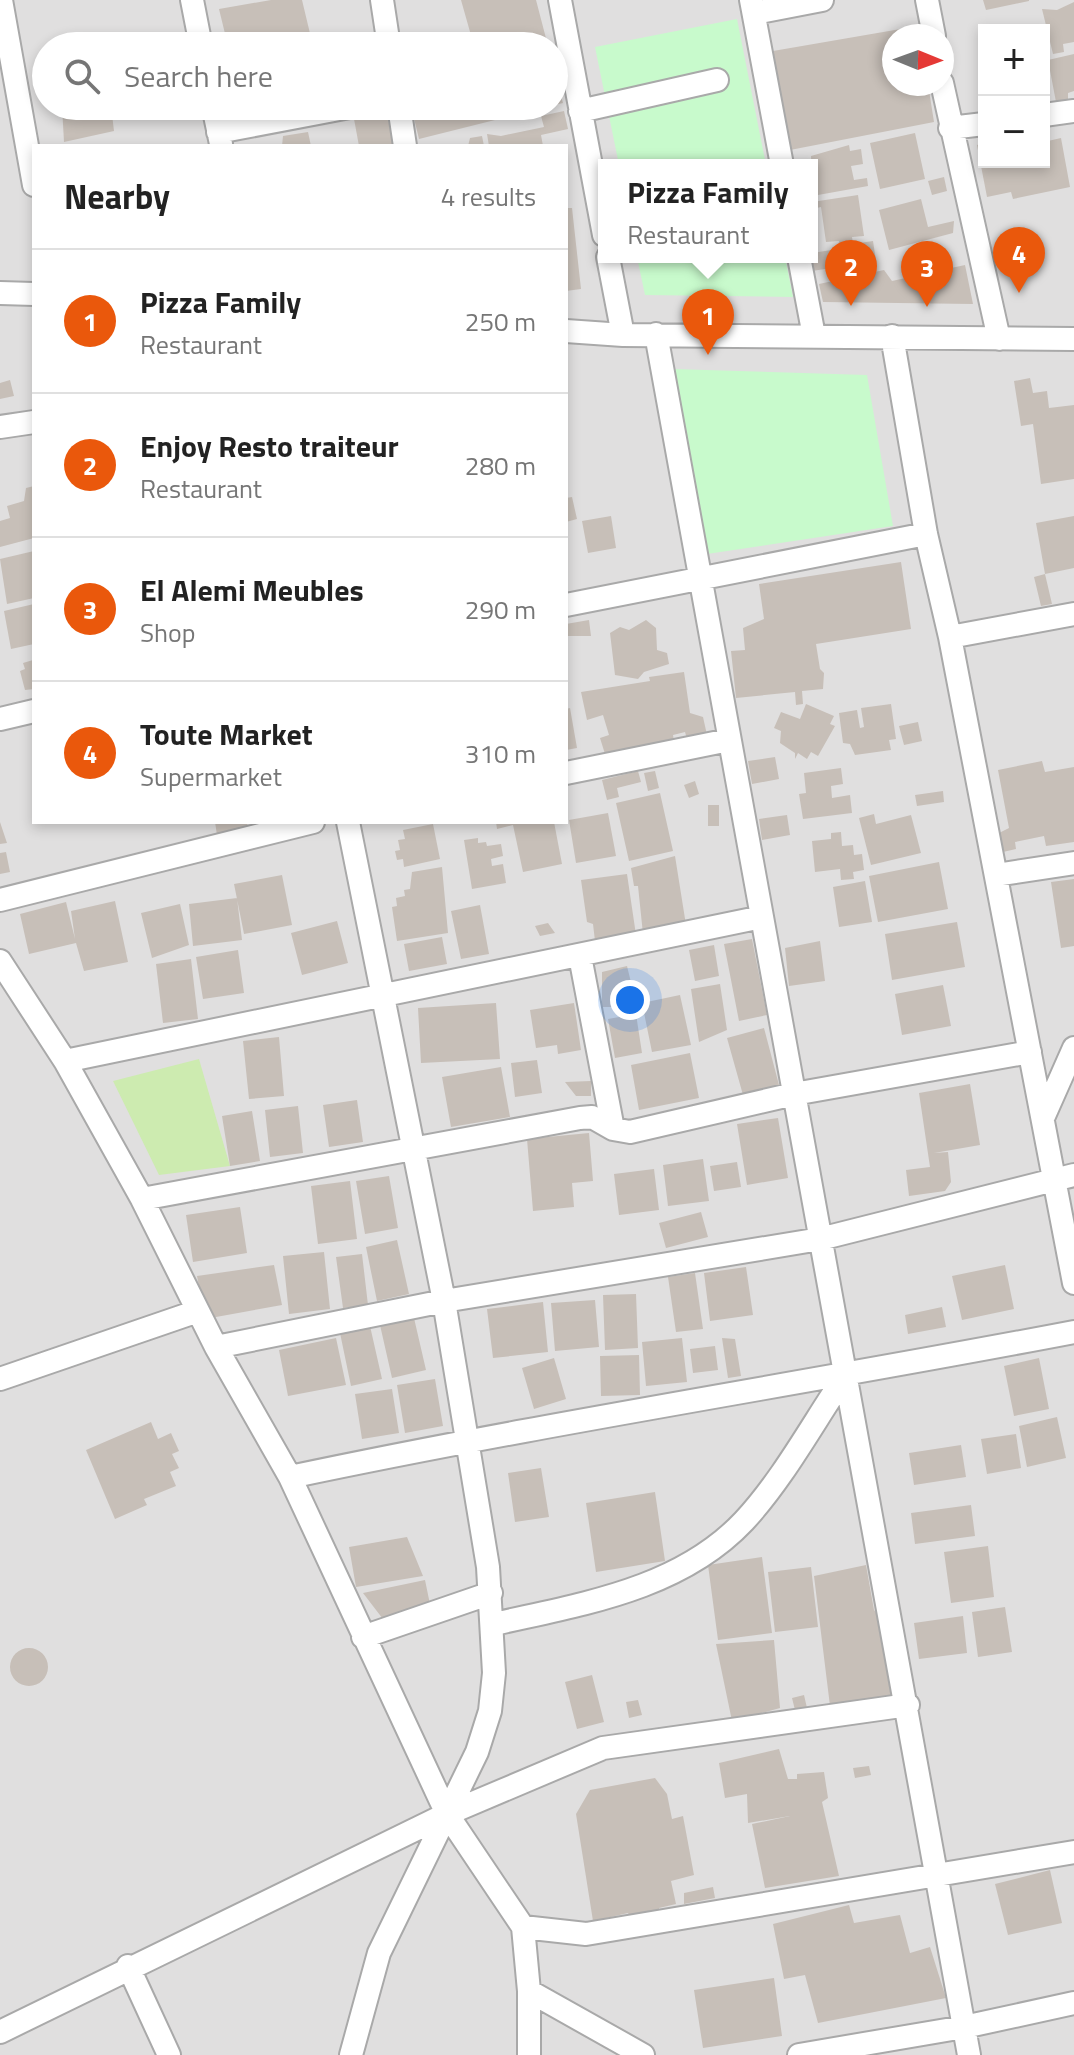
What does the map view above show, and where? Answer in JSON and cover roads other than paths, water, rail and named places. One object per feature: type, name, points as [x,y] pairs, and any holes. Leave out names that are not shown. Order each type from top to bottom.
[{"type":"street","points":[[1,0],[32,174]]},
{"type":"street","points":[[192,0],[198,32]]},
{"type":"street","points":[[382,0],[387,32]]},
{"type":"street","points":[[560,0],[566,32]]},
{"type":"street","points":[[781,159],[753,7],[822,0]]},
{"type":"street","points":[[927,0],[932,24]]},
{"type":"street","points":[[568,44],[598,204]]},
{"type":"street","points":[[580,111],[717,80]]},
{"type":"street","points":[[944,96],[999,339]]},
{"type":"street","points":[[1050,114],[1074,111]]},
{"type":"street","points":[[220,139],[298,120]]},
{"type":"street","points":[[401,120],[405,144]]},
{"type":"street","points":[[950,128],[978,125]]},
{"type":"street","points":[[609,263],[623,335]]},
{"type":"street","points":[[800,263],[814,336]]},
{"type":"street","points":[[0,293],[32,294]]},
{"type":"street","points":[[568,331],[623,335],[1074,339]]},
{"type":"street","points":[[656,334],[845,1376],[908,1705],[969,2055]]},
{"type":"street","points":[[892,336],[926,534],[950,637],[1043,1118],[1065,1177],[1074,1283]]},
{"type":"street","points":[[0,427],[32,422]]},
{"type":"street","points":[[568,605],[926,534]]},
{"type":"street","points":[[950,637],[1074,614]]},
{"type":"street","points":[[0,719],[32,711]]},
{"type":"street","points":[[568,773],[729,740]]},
{"type":"street","points":[[0,900],[305,824]]},
{"type":"street","points":[[348,824],[444,1301],[494,1624],[490,1711],[477,1752],[379,1953],[351,2055]]},
{"type":"street","points":[[996,875],[1074,863]]},
{"type":"street","points":[[65,1061],[382,998],[762,917]]},
{"type":"street","points":[[580,956],[613,1129]]},
{"type":"street","points":[[0,961],[65,1061],[142,1199],[216,1347],[290,1477],[447,1814],[523,1927],[529,1991],[529,2055]]},
{"type":"street","points":[[1043,1118],[1074,1048]]},
{"type":"street","points":[[142,1199],[580,1118],[592,1117],[613,1129],[645,1130],[794,1094],[1030,1052]]},
{"type":"street","points":[[216,1347],[444,1301],[820,1239],[1065,1177]]},
{"type":"street","points":[[0,1379],[198,1311]]},
{"type":"street","points":[[290,1477],[466,1440],[845,1376],[1074,1332]]},
{"type":"street","points":[[494,1624],[620,1596],[673,1571],[711,1548],[743,1522],[845,1376]]},
{"type":"street","points":[[363,1637],[491,1593]]},
{"type":"street","points":[[0,2032],[128,1966],[447,1814],[603,1748],[908,1705]]},
{"type":"street","points":[[523,1927],[586,1934],[1074,1852]]},
{"type":"street","points":[[128,1966],[169,2055]]},
{"type":"street","points":[[529,1991],[643,2055]]},
{"type":"street","points":[[799,2055],[964,2027],[1074,2003]]},
{"type":"place","name":"Toute Market","points":[[1019,293]]},
{"type":"place","name":"Enjoy Resto traiteur","points":[[851,306]]},
{"type":"place","name":"El Alemi Meubles","points":[[927,307]]},
{"type":"place","name":"Pizza Family","points":[[708,355]]}]
